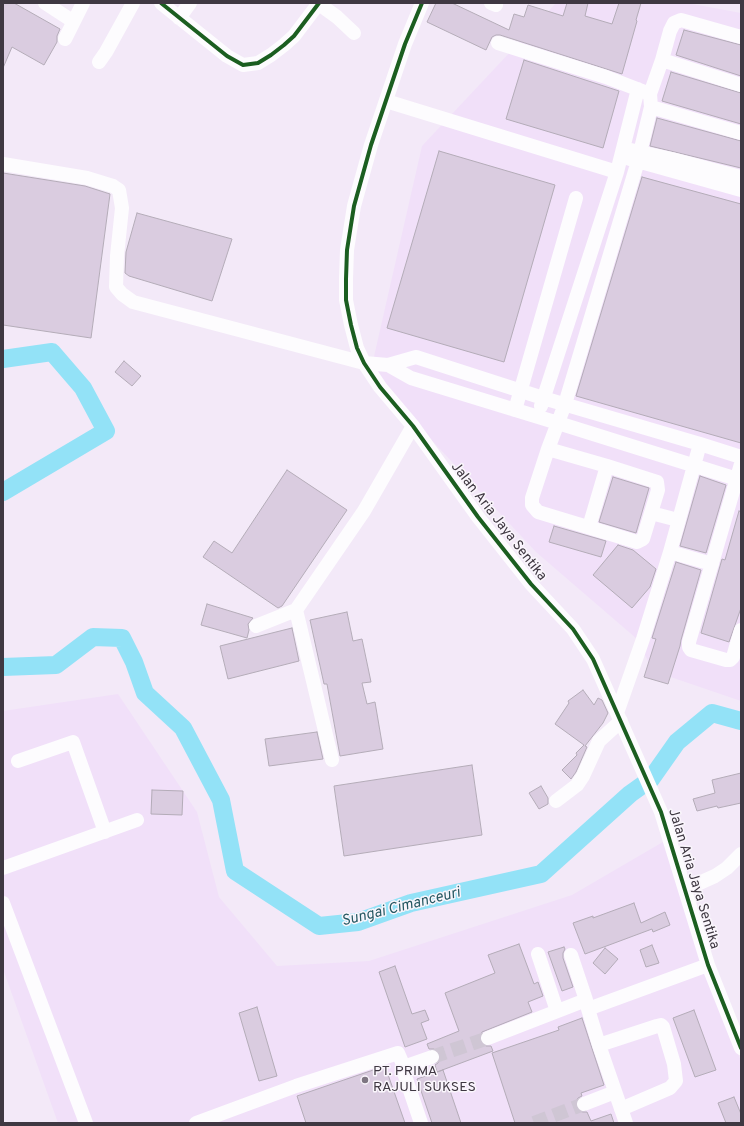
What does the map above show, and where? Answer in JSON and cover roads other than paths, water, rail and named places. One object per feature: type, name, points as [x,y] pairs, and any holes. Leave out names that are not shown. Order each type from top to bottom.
[{"type":"street","points":[[45,3],[68,18]]},
{"type":"street","points":[[64,39],[83,3]]},
{"type":"street","points":[[99,62],[133,3]]},
{"type":"street","points":[[161,3],[237,62],[243,65],[258,62],[294,36],[319,3],[354,33]]},
{"type":"street","points":[[179,18],[190,3]]},
{"type":"street","name":"Jalan Aria Jaya Sentika","points":[[422,3],[405,44],[371,145],[356,198],[347,250],[346,300],[357,348],[364,363],[380,387],[413,426],[446,473],[518,569],[573,629],[593,659],[607,686],[619,717],[662,812],[708,965],[741,1048]]},
{"type":"street","points":[[538,417],[617,172],[622,152],[662,60],[670,31],[674,23],[681,20],[741,37]]},
{"type":"street","points":[[498,43],[606,76],[647,97],[741,132]]},
{"type":"street","points":[[662,60],[741,85]]},
{"type":"street","points":[[548,449],[657,482],[658,490],[643,539],[637,542],[538,512],[532,504],[533,493],[548,449],[565,404],[639,157],[647,97]]},
{"type":"street","points":[[386,101],[617,172]]},
{"type":"street","points":[[622,152],[741,190]]},
{"type":"street","points":[[639,157],[741,177]]},
{"type":"street","points":[[3,164],[87,178],[113,186],[120,190],[122,208],[117,256],[116,287],[122,294],[133,302],[364,363],[388,365],[416,356],[543,398],[741,457]]},
{"type":"street","points":[[515,410],[576,198]]},
{"type":"street","points":[[388,365],[411,378],[737,479]]},
{"type":"street","points":[[256,626],[296,610],[364,512],[413,426]]},
{"type":"street","points":[[556,802],[577,785],[583,776],[599,741],[619,717],[670,552],[700,444]]},
{"type":"street","points":[[741,464],[689,642],[689,647],[691,650],[730,660],[733,657],[741,630]]},
{"type":"street","points":[[589,527],[607,466]]},
{"type":"street","points":[[651,513],[678,520]]},
{"type":"street","points":[[670,552],[712,564]]},
{"type":"street","points":[[296,610],[332,760]]},
{"type":"street","points":[[18,761],[73,742],[105,832]]},
{"type":"street","points":[[3,868],[137,820]]},
{"type":"street","points":[[686,889],[715,876],[727,868],[741,854]]},
{"type":"street","points":[[3,903],[86,1123]]},
{"type":"street","points":[[538,954],[557,1011]]},
{"type":"street","points":[[571,955],[599,1045],[626,1123]]},
{"type":"street","points":[[488,1038],[557,1011],[587,1004],[708,965]]},
{"type":"street","points":[[599,1045],[657,1026],[661,1025],[663,1027],[674,1064],[676,1081],[670,1088],[621,1109]]},
{"type":"street","points":[[196,1123],[296,1086],[398,1054],[405,1069],[405,1076],[421,1123]]},
{"type":"street","points":[[405,1069],[409,1065],[432,1057]]},
{"type":"street","points":[[584,1104],[615,1092]]},
{"type":"waterway","name":"Sungai Cimanceuri","points":[[3,359],[52,352],[83,388],[106,431],[3,492]]},
{"type":"waterway","name":"Sungai Cimanceuri","points":[[3,667],[56,665],[93,637],[122,638],[134,662],[145,693],[183,728],[221,800],[235,871],[319,926],[358,922],[411,903],[541,874],[630,794],[651,779],[677,742],[712,713],[741,721]]},
{"type":"tunnel","points":[[432,1057],[488,1038]]},
{"type":"tunnel","points":[[534,1123],[584,1104]]},
{"type":"place","name":"PT. PRIMA RAJULI SUKSES","points":[[365,1080]]}]
